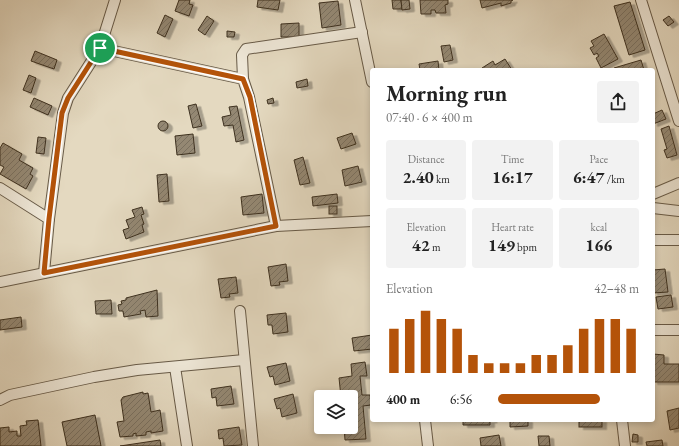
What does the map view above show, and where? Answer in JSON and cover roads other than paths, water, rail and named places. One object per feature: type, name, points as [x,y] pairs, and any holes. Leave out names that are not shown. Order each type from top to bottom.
[{"type":"street","points":[[44,273],[62,113],[68,98],[100,48],[115,0]]},
{"type":"street","points":[[355,0],[370,72]]},
{"type":"street","points":[[641,0],[679,121]]},
{"type":"street","points":[[276,226],[250,97],[243,79],[242,55],[246,49],[362,32]]},
{"type":"street","points":[[100,48],[243,79]]},
{"type":"street","points":[[655,193],[679,183]]},
{"type":"street","points":[[0,188],[49,219]]},
{"type":"street","points":[[655,208],[679,211]]},
{"type":"street","points":[[0,282],[276,226],[370,222]]},
{"type":"street","points":[[655,240],[679,240]]},
{"type":"street","points":[[240,312],[254,446]]},
{"type":"street","points":[[655,330],[679,330]]},
{"type":"street","points":[[0,400],[10,395],[94,377],[136,370],[244,360]]},
{"type":"street","points":[[175,367],[187,446]]},
{"type":"street","points":[[425,422],[428,446]]},
{"type":"street","points":[[622,422],[625,446]]}]
